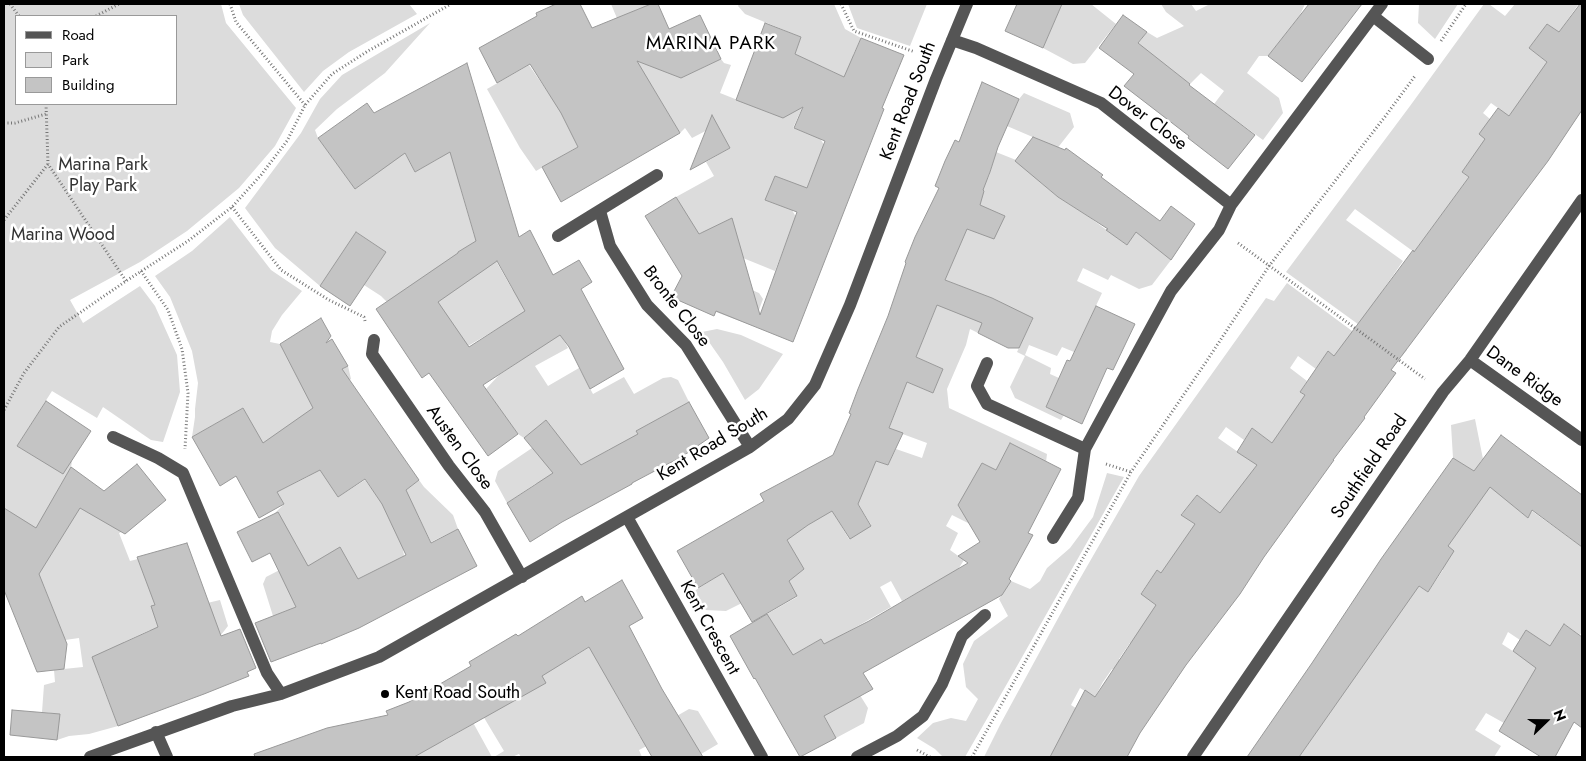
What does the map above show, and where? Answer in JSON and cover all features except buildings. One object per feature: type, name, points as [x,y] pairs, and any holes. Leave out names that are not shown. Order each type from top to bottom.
[{"type":"street","name":"Kent Road South","points":[[90,757],[232,706],[281,694],[379,657],[750,447],[788,419],[816,384],[850,305],[967,4]]},
{"type":"street","points":[[1052,538],[1078,498],[1085,450],[1171,291],[1219,230],[1231,205],[1382,4]]},
{"type":"street","points":[[1373,16],[1428,58]]},
{"type":"street","name":"Dover Close","points":[[952,40],[976,48],[1101,103],[1231,205]]},
{"type":"street","points":[[558,236],[657,174]]},
{"type":"street","name":"Southfield Road","points":[[1193,757],[1442,392],[1470,360],[1582,200]]},
{"type":"street","name":"Bronte Close","points":[[600,211],[610,246],[615,255],[647,305],[686,345],[750,447]]},
{"type":"street","name":"Austen Close","points":[[374,340],[372,354],[449,466],[484,512],[522,577]]},
{"type":"street","name":"Dane Ridge","points":[[1470,360],[1582,440]]},
{"type":"street","points":[[987,362],[977,386],[987,404],[1085,450]]},
{"type":"street","points":[[113,437],[158,458],[183,473],[267,674],[281,694]]},
{"type":"street","name":"Kent Crescent","points":[[627,517],[762,757]]},
{"type":"street","points":[[859,756],[898,736],[923,716],[942,684],[962,636],[984,615]]},
{"type":"street","points":[[156,732],[166,757]]},
{"type":"path","points":[[10,4],[18,15]]},
{"type":"path","points":[[98,15],[119,4]]},
{"type":"path","points":[[230,4],[236,22],[305,105]]},
{"type":"path","points":[[4,410],[24,373],[59,327],[188,241],[232,207],[261,175],[287,141],[305,105],[332,74],[368,51],[451,4]]},
{"type":"path","points":[[841,4],[854,31],[915,52]]},
{"type":"path","points":[[972,757],[1131,472],[1269,266],[1378,126],[1466,4]]},
{"type":"path","points":[[46,105],[48,164],[126,281]]},
{"type":"path","points":[[4,123],[15,123],[46,114]]},
{"type":"path","points":[[4,220],[48,164]]},
{"type":"path","points":[[232,207],[281,270],[329,300],[364,317],[374,340]]},
{"type":"path","points":[[1236,241],[1442,392]]},
{"type":"path","points":[[141,271],[168,310],[182,349],[188,393],[183,473]]},
{"type":"green space","points":[[4,4],[221,4],[226,23],[296,108],[275,146],[239,188],[187,231],[140,262],[70,300],[83,323],[140,286],[155,306],[177,355],[180,392],[163,442],[151,440],[103,407],[97,418],[52,391],[17,446],[44,462],[53,449],[72,461],[71,467],[56,493],[92,514],[104,491],[133,527],[119,533],[130,561],[138,559],[148,585],[186,608],[220,600],[228,626],[198,664],[162,658],[150,630],[124,642],[131,660],[98,674],[118,726],[57,740],[59,714],[42,712],[44,685],[55,682],[54,670],[83,667],[79,638],[65,640],[44,586],[23,553],[4,541],[4,532],[14,515],[4,508]]},
{"type":"green space","points":[[239,4],[409,4],[417,14],[349,52],[323,71],[304,92],[243,15]]},
{"type":"green space","points":[[611,4],[651,4],[632,12],[638,26],[687,75],[721,59],[724,63],[731,65],[720,93],[773,114],[801,37],[745,14],[738,6],[739,4],[834,4],[845,29],[861,38],[853,55],[869,62],[846,78],[821,66],[793,128],[820,138],[824,145],[807,189],[775,176],[770,189],[766,200],[792,210],[796,217],[775,271],[743,258],[733,282],[759,293],[763,299],[753,326],[716,312],[725,287],[703,232],[698,234],[676,197],[714,176],[706,162],[730,148],[717,125],[692,138],[685,128],[680,133],[652,86],[579,146],[536,171],[520,148],[487,89],[529,65],[549,94],[606,59],[619,23]]},
{"type":"green space","points":[[848,4],[927,4],[910,46],[857,28]]},
{"type":"green space","points":[[1055,4],[1091,4],[1116,24],[1085,63],[1073,64],[1043,48],[1061,6]]},
{"type":"green space","points":[[1161,4],[1191,4],[1196,11],[1210,4],[1305,4],[1300,15],[1268,56],[1259,56],[1247,73],[1279,98],[1283,113],[1263,140],[1214,104],[1224,91],[1201,73],[1190,84],[1150,53],[1122,65],[1147,32],[1157,38],[1184,26],[1166,12]]},
{"type":"green space","points":[[1419,4],[1458,4],[1435,39],[1418,23]]},
{"type":"green space","points":[[1484,4],[1489,4],[1505,16],[1515,4],[1582,4],[1582,8],[1578,5],[1559,32],[1547,24],[1529,48],[1552,66],[1509,116],[1491,103],[1483,113],[1490,119],[1501,150],[1475,154],[1462,172],[1469,177],[1414,252],[1355,209],[1346,220],[1403,261],[1363,319],[1407,350],[1402,356],[1286,272]]},
{"type":"green space","points":[[430,23],[385,73],[337,109],[315,130],[318,138],[355,189],[377,173],[401,147],[415,172],[440,158],[426,133],[498,169],[501,175],[460,187],[474,235],[483,238],[458,252],[467,267],[491,252],[512,289],[554,323],[568,348],[535,366],[548,386],[579,368],[593,394],[624,377],[634,394],[663,378],[671,377],[678,380],[689,402],[637,431],[640,439],[610,449],[564,475],[535,484],[507,503],[495,481],[498,471],[532,448],[554,430],[546,420],[524,438],[518,434],[486,389],[499,375],[523,359],[502,326],[468,346],[387,302],[364,285],[386,252],[356,232],[320,286],[275,248],[245,208],[301,133],[320,99],[342,75]]},
{"type":"green space","points":[[1024,93],[1070,113],[1074,127],[1049,159],[1040,182],[1058,197],[1127,245],[1136,231],[1171,260],[1152,285],[1139,289],[1111,275],[1108,280],[1083,268],[1077,281],[1102,293],[1074,352],[1062,347],[1057,356],[1029,345],[1025,355],[1051,368],[1050,374],[1059,378],[1046,407],[1064,415],[1061,420],[1015,398],[1010,387],[1025,356],[1017,352],[1033,319],[978,333],[970,329],[966,345],[947,389],[949,408],[1047,454],[1046,462],[1010,443],[996,470],[982,463],[970,485],[978,528],[952,515],[946,526],[958,533],[950,550],[964,560],[957,571],[902,601],[891,581],[880,587],[891,607],[842,635],[853,684],[868,708],[864,723],[836,738],[818,704],[827,650],[821,639],[791,656],[767,614],[797,597],[788,580],[726,611],[705,610],[694,591],[723,573],[792,577],[799,573],[803,569],[786,538],[831,509],[849,539],[871,525],[853,495],[864,489],[876,461],[888,465],[896,449],[922,458],[927,443],[889,429],[907,382],[933,393],[943,369],[916,357],[937,305],[976,292],[945,280],[967,228],[1004,216],[975,203],[989,176],[996,152],[1026,164],[1035,138],[1007,126],[1019,99]]},
{"type":"green space","points":[[230,217],[271,270],[302,291],[282,315],[272,331],[270,342],[280,344],[295,373],[326,379],[348,366],[351,379],[312,409],[305,447],[338,497],[365,480],[384,506],[419,480],[453,515],[458,529],[431,542],[416,511],[403,549],[404,556],[381,568],[358,579],[340,548],[317,561],[299,593],[321,644],[315,645],[300,606],[273,616],[263,584],[266,577],[303,558],[296,544],[290,543],[275,513],[284,504],[276,490],[281,490],[309,476],[243,473],[259,437],[243,408],[192,437],[198,383],[192,351],[170,297],[155,276],[192,251]]},
{"type":"green space","points":[[1287,283],[1363,339],[1344,363],[1328,351],[1316,369],[1298,356],[1290,368],[1307,381],[1300,392],[1318,405],[1272,443],[1252,428],[1244,440],[1226,427],[1218,438],[1258,464],[1223,516],[1197,495],[1181,514],[1205,531],[1161,573],[1157,570],[1141,593],[1157,606],[1144,652],[1130,643],[1119,659],[1136,672],[1130,680],[1112,669],[1095,697],[1080,688],[1071,705],[1099,723],[1053,752],[1061,757],[984,757],[1074,589],[1139,476],[1266,298],[1274,301]]},
{"type":"green space","points":[[717,329],[741,335],[783,354],[759,389],[745,400],[723,362],[702,332]]},
{"type":"green space","points":[[1475,419],[1483,459],[1480,462],[1517,499],[1512,505],[1528,518],[1532,511],[1582,547],[1582,631],[1580,635],[1564,624],[1550,646],[1526,630],[1520,640],[1508,632],[1502,644],[1540,669],[1504,723],[1486,713],[1475,730],[1501,746],[1494,757],[1299,757],[1418,586],[1428,592],[1443,570],[1436,564],[1447,546],[1475,472],[1453,458],[1451,425]]},
{"type":"green space","points":[[1107,473],[1124,477],[965,757],[943,757],[935,749],[917,738],[933,723],[951,718],[966,721],[978,699],[966,687],[963,664],[974,641],[1008,616],[999,599],[1011,581],[1030,589],[1040,581],[1047,568],[1070,548],[1093,517]]},
{"type":"green space","points":[[606,637],[628,672],[647,661],[650,666],[612,687],[640,737],[689,709],[698,711],[718,744],[696,757],[675,757],[664,737],[639,750],[642,757],[521,757],[519,754],[512,757],[494,757],[504,751],[480,711],[470,717],[492,757],[404,757],[401,751],[444,741],[471,725],[462,708],[537,667],[567,661]]},
{"type":"place","name":"Kent Road South","points":[[385,694]]},
{"type":"district","name":"MARINA PARK","points":[[711,44]]},
{"type":"park label","name":"Marina Park Play Park","points":[[103,176]]},
{"type":"park label","name":"Marina Wood","points":[[63,236]]}]
